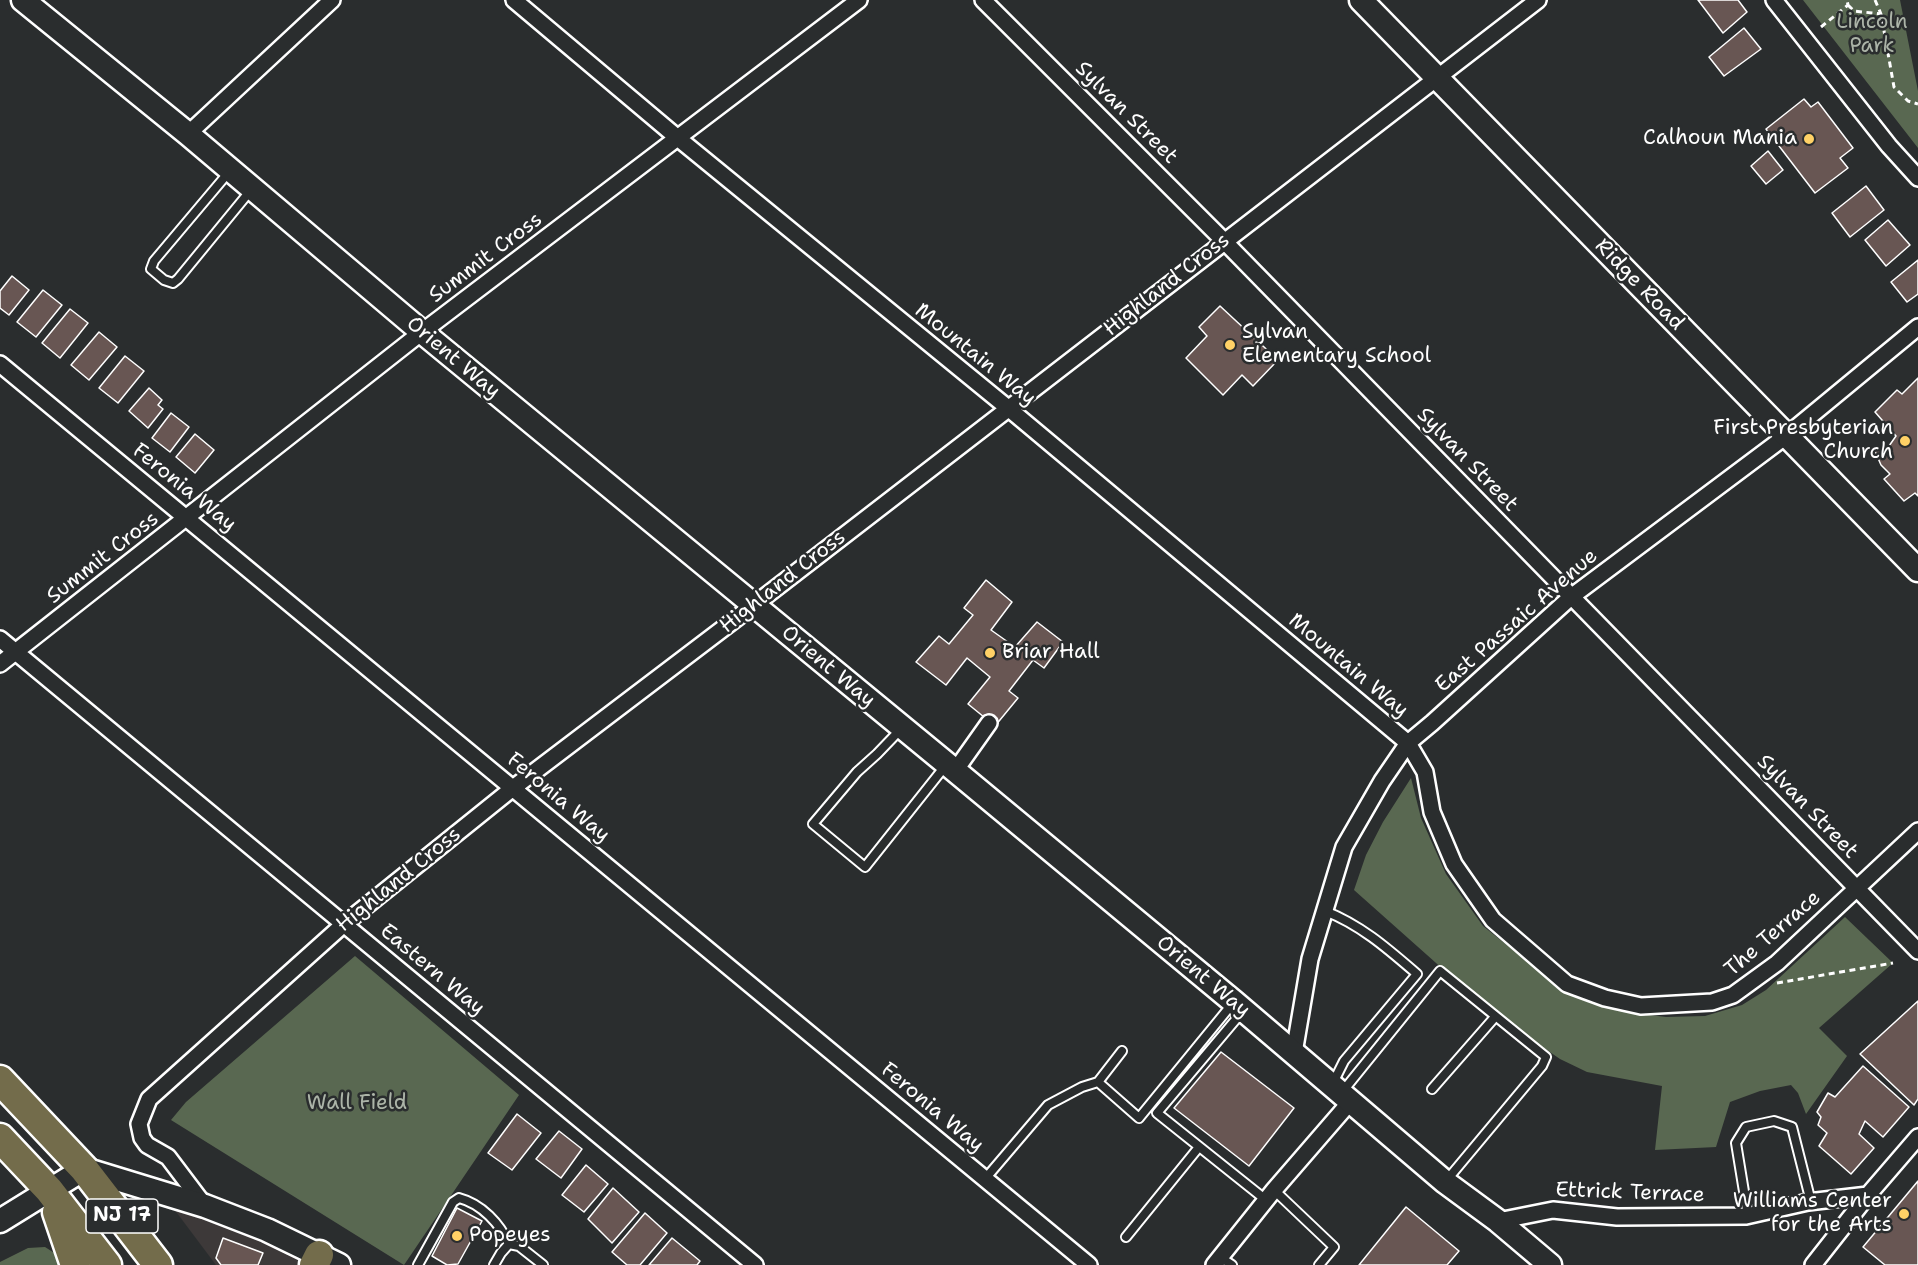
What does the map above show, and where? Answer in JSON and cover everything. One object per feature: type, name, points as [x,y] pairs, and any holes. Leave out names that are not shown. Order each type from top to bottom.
[{"type":"highway","name":"NJ 17","points":[[0,1080],[66,1180],[107,1265]]},
{"type":"highway","name":"NJ 17","points":[[0,1138],[66,1180],[158,1265]]},
{"type":"highway","points":[[66,1180],[75,1265]]},
{"type":"street","name":"Orient Way","points":[[23,0],[188,134],[422,332],[1239,1006],[1445,1182],[1498,1221],[1550,1265]]},
{"type":"street","points":[[188,134],[332,0]]},
{"type":"street","name":"Mountain Way","points":[[514,0],[1008,408],[1408,743]]},
{"type":"street","name":"Summit Cross","points":[[0,664],[422,332],[859,0]]},
{"type":"street","name":"Sylvan Street","points":[[983,0],[1224,241],[1918,951]]},
{"type":"street","name":"Ridge Road","points":[[1361,0],[1918,570]]},
{"type":"street","name":"Highland Cross","points":[[205,1206],[168,1157],[147,1144],[142,1138],[139,1124],[149,1099],[344,924],[513,788],[754,605],[1538,0]]},
{"type":"street","points":[[1774,0],[1889,147],[1918,178]]},
{"type":"street","name":"East Passaic Avenue","points":[[1294,1053],[1310,959],[1344,847],[1382,781],[1408,743],[1571,597],[1785,436],[1918,327]]},
{"type":"street","name":"Feronia Way","points":[[0,364],[1089,1265]]},
{"type":"street","name":"Eastern Way","points":[[0,639],[755,1265]]},
{"type":"street","points":[[951,767],[989,723]]},
{"type":"street","name":"The Terrace","points":[[1408,743],[1425,772],[1432,812],[1454,864],[1493,921],[1567,984],[1605,998],[1641,1006],[1712,1002],[1733,996],[1778,963],[1918,831]]},
{"type":"street","points":[[1222,1262],[1343,1094]]},
{"type":"street","points":[[1813,1265],[1868,1195],[1918,1137]]},
{"type":"street","points":[[0,1221],[66,1180],[205,1206],[267,1230],[324,1262]]},
{"type":"street","name":"Ettrick Terrace","points":[[1498,1221],[1553,1210],[1617,1217],[1748,1216],[1811,1202],[1868,1195]]},
{"type":"lane","points":[[231,170],[154,261],[151,269],[173,284],[252,189]]},
{"type":"lane","points":[[902,728],[857,772],[813,825],[866,867],[919,798],[951,767]]},
{"type":"lane","points":[[1325,911],[1345,919],[1373,937],[1417,974],[1344,1061],[1336,1077],[1343,1094],[1440,971],[1546,1058],[1542,1066],[1445,1182]]},
{"type":"lane","points":[[1098,1082],[1139,1118],[1239,1006]]},
{"type":"lane","points":[[1239,1006],[1157,1113],[1199,1147],[1270,1195],[1334,1247],[1319,1265]]},
{"type":"lane","points":[[1432,1089],[1495,1017]]},
{"type":"lane","points":[[985,1179],[1048,1105],[1082,1087],[1098,1082],[1122,1051]]},
{"type":"lane","points":[[1748,1216],[1736,1143],[1746,1127],[1755,1125],[1774,1121],[1792,1127],[1811,1202]]},
{"type":"lane","points":[[1126,1237],[1199,1147]]},
{"type":"lane","points":[[418,1265],[453,1203],[459,1198],[490,1216],[503,1230],[509,1244]]},
{"type":"lane","points":[[494,1265],[509,1244]]},
{"type":"lane","points":[[509,1244],[519,1246],[543,1265]]},
{"type":"path","points":[[1847,0],[1848,5],[1854,11],[1881,14]]},
{"type":"path","points":[[1875,0],[1881,14],[1894,87],[1908,101],[1918,104]]},
{"type":"path","points":[[1821,27],[1848,5]]},
{"type":"path","points":[[1772,984],[1893,963]]},
{"type":"shaded area","points":[[168,1201],[322,1265],[216,1265]]},
{"type":"green space","name":"Lincoln Park","points":[[1803,0],[1900,0],[1918,91],[1918,148]]},
{"type":"green space","points":[[1411,778],[1421,818],[1446,874],[1483,926],[1567,993],[1593,1004],[1626,1012],[1666,1017],[1705,1016],[1742,1005],[1766,990],[1845,917],[1893,963],[1819,1028],[1847,1056],[1806,1114],[1798,1093],[1791,1085],[1760,1091],[1730,1102],[1716,1147],[1655,1150],[1662,1086],[1587,1072],[1560,1059],[1463,987],[1354,890],[1366,855],[1383,822]]},
{"type":"green space","name":"Wall Field","points":[[355,956],[519,1095],[404,1265],[171,1120],[186,1102]]},
{"type":"green space","points":[[45,1247],[59,1256],[64,1265],[0,1265],[0,1262],[28,1248]]},
{"type":"building","points":[[1698,0],[1738,0],[1747,12],[1723,33]]},
{"type":"building","points":[[1744,28],[1761,49],[1724,76],[1709,57]]},
{"type":"building","name":"Calhoun Mania","points":[[1804,99],[1811,107],[1818,102],[1853,148],[1840,158],[1848,168],[1815,193],[1766,129]]},
{"type":"building","points":[[1768,151],[1783,170],[1766,184],[1751,166]]},
{"type":"building","points":[[1866,186],[1884,210],[1850,237],[1832,213]]},
{"type":"building","points":[[1888,220],[1910,245],[1886,266],[1865,240]]},
{"type":"building","points":[[1918,260],[1918,294],[1907,302],[1891,282]]},
{"type":"building","points":[[12,276],[29,290],[9,315],[0,308],[0,291]]},
{"type":"building","points":[[43,290],[62,305],[36,337],[17,322]]},
{"type":"building","name":"Sylvan Elementary School","points":[[1220,306],[1278,360],[1253,386],[1242,375],[1223,395],[1186,358],[1207,336],[1199,327]]},
{"type":"building","points":[[70,309],[88,323],[60,358],[42,343]]},
{"type":"building","points":[[99,332],[117,347],[89,380],[71,365]]},
{"type":"building","points":[[125,356],[144,371],[118,403],[99,388]]},
{"type":"building","name":"First Presbyterian Church","points":[[1918,378],[1918,496],[1915,493],[1904,501],[1884,479],[1890,474],[1881,465],[1874,449],[1889,446],[1896,436],[1875,412],[1897,390],[1902,394]]},
{"type":"building","points":[[149,388],[162,400],[158,405],[163,409],[148,428],[129,411]]},
{"type":"building","points":[[171,413],[189,427],[170,452],[152,438]]},
{"type":"building","points":[[195,434],[214,450],[195,473],[176,457]]},
{"type":"building","name":"Briar Hall","points":[[986,580],[1012,602],[991,630],[1015,647],[1037,622],[1063,642],[1044,668],[1033,660],[1009,691],[1018,698],[995,726],[968,704],[990,677],[967,658],[946,685],[916,662],[939,636],[949,644],[973,615],[964,608]]},
{"type":"building","points":[[1918,1001],[1918,1099],[1914,1105],[1860,1054]]},
{"type":"building","points":[[1221,1052],[1294,1108],[1249,1166],[1174,1108]]},
{"type":"building","points":[[1863,1066],[1909,1107],[1883,1137],[1865,1121],[1859,1134],[1874,1148],[1851,1174],[1819,1146],[1827,1133],[1818,1125],[1821,1117],[1817,1112],[1828,1093],[1835,1097]]},
{"type":"building","points":[[517,1114],[541,1133],[512,1170],[488,1153]]},
{"type":"building","points":[[559,1131],[582,1149],[561,1178],[536,1159]]},
{"type":"building","points":[[586,1165],[608,1184],[584,1212],[562,1195]]},
{"type":"building","name":"Williams Center for the Arts","points":[[1918,1181],[1918,1265],[1885,1265],[1863,1247]]},
{"type":"building","points":[[613,1188],[639,1212],[612,1243],[588,1219]]},
{"type":"building","points":[[1406,1207],[1459,1251],[1447,1265],[1359,1265]]},
{"type":"building","name":"Popeyes","points":[[457,1208],[482,1221],[458,1264],[447,1265],[432,1256]]},
{"type":"building","points":[[645,1213],[667,1233],[640,1265],[627,1265],[612,1252]]},
{"type":"building","points":[[223,1238],[263,1253],[258,1265],[221,1265],[216,1258]]},
{"type":"building","points":[[672,1238],[700,1261],[697,1265],[649,1265]]},
{"type":"place","name":"Calhoun Mania","points":[[1809,139]]},
{"type":"place","name":"Sylvan Elementary School","points":[[1230,345]]},
{"type":"place","name":"First Presbyterian Church","points":[[1905,441]]},
{"type":"place","name":"Briar Hall","points":[[990,653]]},
{"type":"place","name":"Williams Center for the Arts","points":[[1904,1214]]},
{"type":"place","name":"Popeyes","points":[[457,1236]]}]
